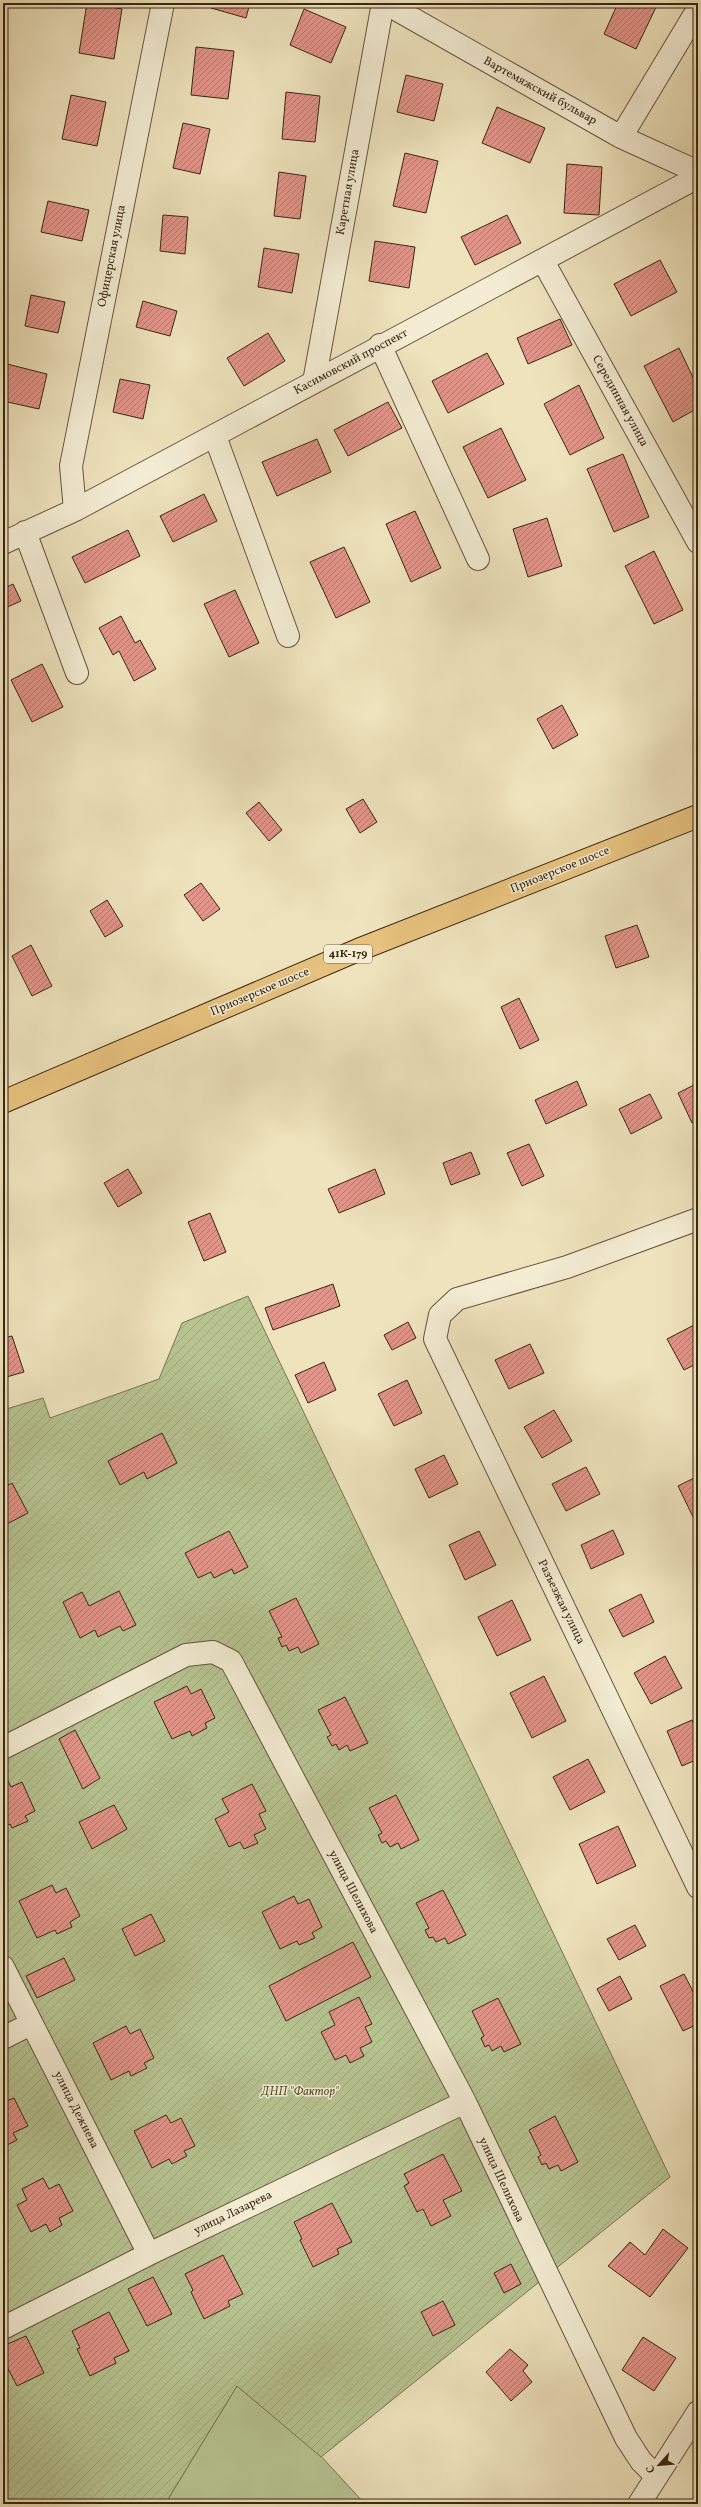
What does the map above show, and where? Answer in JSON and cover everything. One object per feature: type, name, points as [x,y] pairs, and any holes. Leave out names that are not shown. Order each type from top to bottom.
[{"type":"main road","name":"Приозерское шоссе","points":[[3,1102],[358,950],[698,816]]},
{"type":"street","name":"Офицерская улица","points":[[74,510],[71,466],[163,3]]},
{"type":"street","name":"Вартемяжский бульвар","points":[[384,3],[621,137],[698,172]]},
{"type":"street","name":"Каретная улица","points":[[314,382],[384,3]]},
{"type":"street","points":[[621,137],[698,9]]},
{"type":"street","name":"Касимовский проспект","points":[[3,543],[74,510],[215,436],[380,345],[543,261],[698,177]]},
{"type":"street","name":"Серединная улица","points":[[543,261],[698,542]]},
{"type":"street","points":[[380,345],[478,559]]},
{"type":"street","points":[[215,436],[288,636]]},
{"type":"street","points":[[24,532],[77,673]]},
{"type":"street","name":"Разъезжая улица","points":[[697,1223],[567,1267],[457,1299],[440,1315],[435,1339],[698,1887]]},
{"type":"street","name":"улица Шелихова","points":[[3,1748],[186,1654],[213,1652],[231,1661],[465,2102],[550,2284],[626,2438],[640,2461],[656,2476]]},
{"type":"street","name":"улица Дежнева","points":[[3,1967],[149,2254]]},
{"type":"street","points":[[3,2038],[31,2024]]},
{"type":"street","name":"улица Лазарева","points":[[3,2328],[149,2254],[465,2102]]},
{"type":"street","points":[[639,2504],[698,2412]]},
{"type":"green space","name":"ДНП \"Фактор\"","points":[[248,1296],[670,2177],[321,2457],[237,2386],[165,2504],[8,2504],[3,2502],[3,1410],[43,1398],[50,1418],[159,1379],[182,1323]]},
{"type":"green space","points":[[237,2386],[319,2454],[365,2504],[165,2504]]},
{"type":"building","points":[[87,3],[122,9],[114,59],[79,53]]},
{"type":"building","points":[[213,3],[250,3],[246,18],[211,8]]},
{"type":"building","points":[[618,3],[658,3],[636,49],[604,34]]},
{"type":"building","points":[[304,9],[346,27],[331,63],[290,45]]},
{"type":"building","points":[[196,47],[234,51],[228,99],[191,95]]},
{"type":"building","points":[[406,75],[443,84],[434,121],[397,112]]},
{"type":"building","points":[[286,92],[320,96],[315,142],[282,139]]},
{"type":"building","points":[[71,95],[106,102],[97,146],[62,139]]},
{"type":"building","points":[[497,107],[545,128],[530,163],[482,143]]},
{"type":"building","points":[[183,123],[210,129],[200,174],[173,168]]},
{"type":"building","points":[[405,153],[438,161],[426,213],[393,206]]},
{"type":"building","points":[[567,164],[602,167],[599,215],[564,213]]},
{"type":"building","points":[[279,172],[306,176],[300,219],[274,216]]},
{"type":"building","points":[[48,201],[89,210],[82,241],[41,232]]},
{"type":"building","points":[[163,215],[188,217],[185,254],[160,251]]},
{"type":"building","points":[[507,215],[521,243],[475,265],[461,237]]},
{"type":"building","points":[[375,241],[415,247],[409,288],[369,281]]},
{"type":"building","points":[[264,248],[299,254],[292,293],[258,287]]},
{"type":"building","points":[[660,260],[677,292],[631,316],[614,284]]},
{"type":"building","points":[[31,295],[65,302],[58,333],[25,326]]},
{"type":"building","points":[[143,301],[177,311],[170,336],[136,327]]},
{"type":"building","points":[[560,319],[572,345],[528,364],[517,338]]},
{"type":"building","points":[[268,333],[285,361],[244,386],[227,358]]},
{"type":"building","points":[[679,348],[698,388],[698,408],[673,422],[644,366]]},
{"type":"building","points":[[487,353],[504,384],[448,413],[432,381]]},
{"type":"building","points":[[3,363],[47,374],[39,409],[3,401]]},
{"type":"building","points":[[120,379],[150,385],[143,419],[113,412]]},
{"type":"building","points":[[579,385],[604,438],[570,455],[544,404]]},
{"type":"building","points":[[388,402],[402,428],[348,456],[334,430]]},
{"type":"building","points":[[501,428],[526,480],[488,498],[463,447]]},
{"type":"building","points":[[317,439],[331,472],[277,496],[262,462]]},
{"type":"building","points":[[698,451],[698,462],[694,453]]},
{"type":"building","points":[[623,454],[649,517],[614,532],[587,469]]},
{"type":"building","points":[[204,494],[217,521],[173,542],[160,516]]},
{"type":"building","points":[[415,511],[441,568],[411,582],[386,524]]},
{"type":"building","points":[[547,518],[562,566],[528,577],[513,529]]},
{"type":"building","points":[[128,530],[140,556],[85,583],[72,557]]},
{"type":"building","points":[[344,547],[370,602],[336,618],[310,562]]},
{"type":"building","points":[[654,551],[683,610],[654,624],[625,566]]},
{"type":"building","points":[[13,584],[21,601],[3,609],[3,589]]},
{"type":"building","points":[[235,590],[259,643],[229,657],[204,604]]},
{"type":"building","points":[[121,616],[135,643],[140,640],[156,669],[134,681],[119,651],[113,655],[99,628]]},
{"type":"building","points":[[42,664],[63,707],[32,722],[11,680]]},
{"type":"building","points":[[562,705],[578,735],[553,749],[537,719]]},
{"type":"building","points":[[363,799],[377,822],[360,833],[346,809]]},
{"type":"building","points":[[259,802],[282,830],[269,841],[246,813]]},
{"type":"building","points":[[201,883],[220,909],[203,921],[184,895]]},
{"type":"building","points":[[107,900],[123,926],[105,937],[90,911]]},
{"type":"building","points":[[637,925],[649,957],[616,968],[605,936]]},
{"type":"building","points":[[31,945],[52,986],[32,996],[12,956]]},
{"type":"building","points":[[519,998],[539,1040],[520,1049],[501,1007]]},
{"type":"building","points":[[577,1081],[587,1105],[546,1124],[535,1100]]},
{"type":"building","points":[[698,1083],[698,1121],[692,1123],[678,1093]]},
{"type":"building","points":[[650,1094],[662,1118],[631,1134],[619,1109]]},
{"type":"building","points":[[529,1144],[544,1176],[522,1186],[507,1153]]},
{"type":"building","points":[[471,1152],[480,1174],[451,1185],[443,1163]]},
{"type":"building","points":[[128,1169],[142,1193],[118,1207],[104,1183]]},
{"type":"building","points":[[375,1169],[385,1194],[339,1213],[328,1189]]},
{"type":"building","points":[[210,1213],[226,1252],[204,1261],[188,1222]]},
{"type":"building","points":[[333,1284],[340,1306],[273,1330],[265,1308]]},
{"type":"building","points":[[408,1322],[416,1338],[392,1350],[384,1335]]},
{"type":"building","points":[[698,1323],[698,1363],[684,1370],[667,1339]]},
{"type":"building","points":[[12,1336],[24,1372],[3,1378],[3,1338]]},
{"type":"building","points":[[530,1344],[544,1373],[509,1389],[495,1360]]},
{"type":"building","points":[[324,1362],[336,1390],[308,1403],[295,1375]]},
{"type":"building","points":[[407,1380],[422,1413],[394,1426],[378,1394]]},
{"type":"building","points":[[554,1410],[572,1441],[542,1458],[524,1427]]},
{"type":"building","points":[[162,1433],[177,1463],[147,1479],[144,1472],[120,1485],[108,1461]]},
{"type":"building","points":[[444,1455],[458,1484],[429,1498],[415,1469]]},
{"type":"building","points":[[586,1467],[600,1494],[566,1511],[552,1484]]},
{"type":"building","points":[[698,1476],[698,1517],[694,1519],[678,1486]]},
{"type":"building","points":[[12,1483],[28,1513],[3,1526],[3,1488]]},
{"type":"building","points":[[613,1530],[624,1554],[591,1569],[581,1545]]},
{"type":"building","points":[[229,1531],[248,1567],[234,1574],[232,1569],[214,1578],[211,1572],[198,1578],[185,1553]]},
{"type":"building","points":[[479,1531],[496,1565],[465,1580],[449,1545]]},
{"type":"building","points":[[119,1591],[136,1625],[123,1631],[120,1626],[98,1637],[95,1630],[80,1638],[63,1602],[82,1592],[89,1606]]},
{"type":"building","points":[[641,1594],[654,1622],[623,1637],[609,1610]]},
{"type":"building","points":[[296,1598],[319,1644],[301,1653],[298,1647],[289,1651],[286,1645],[282,1647],[278,1638],[282,1637],[269,1611]]},
{"type":"building","points":[[512,1600],[531,1640],[497,1656],[478,1617]]},
{"type":"building","points":[[665,1656],[682,1688],[651,1704],[634,1673]]},
{"type":"building","points":[[544,1676],[566,1721],[532,1738],[510,1693]]},
{"type":"building","points":[[187,1686],[191,1694],[201,1689],[215,1718],[205,1723],[207,1728],[192,1736],[190,1731],[172,1739],[154,1702]]},
{"type":"building","points":[[345,1697],[368,1743],[350,1751],[347,1745],[339,1750],[336,1744],[332,1746],[327,1737],[331,1735],[318,1710]]},
{"type":"building","points":[[692,1720],[698,1734],[698,1759],[682,1766],[667,1731]]},
{"type":"building","points":[[75,1730],[100,1778],[83,1789],[59,1739]]},
{"type":"building","points":[[588,1759],[605,1792],[570,1810],[553,1777]]},
{"type":"building","points":[[7,1779],[11,1787],[22,1782],[35,1811],[25,1816],[28,1821],[12,1828],[10,1824],[3,1827],[3,1781]]},
{"type":"building","points":[[252,1784],[266,1811],[259,1814],[266,1829],[254,1835],[258,1843],[244,1849],[240,1842],[229,1847],[215,1819],[229,1812],[222,1799]]},
{"type":"building","points":[[396,1795],[419,1840],[401,1849],[398,1843],[390,1847],[386,1841],[382,1843],[378,1835],[382,1833],[369,1808]]},
{"type":"building","points":[[114,1805],[127,1829],[92,1849],[79,1822]]},
{"type":"building","points":[[618,1826],[636,1866],[597,1884],[579,1844]]},
{"type":"building","points":[[52,1885],[56,1893],[66,1888],[80,1916],[70,1922],[72,1927],[57,1934],[55,1930],[37,1938],[19,1901]]},
{"type":"building","points":[[443,1890],[466,1935],[448,1944],[445,1938],[436,1942],[433,1937],[429,1938],[425,1930],[429,1928],[416,1903]]},
{"type":"building","points":[[294,1896],[298,1904],[309,1899],[322,1927],[312,1933],[315,1938],[299,1945],[297,1941],[280,1949],[262,1912]]},
{"type":"building","points":[[151,1914],[165,1941],[135,1956],[122,1929]]},
{"type":"building","points":[[635,1925],[646,1946],[619,1960],[607,1939]]},
{"type":"building","points":[[353,1942],[371,1977],[286,2021],[269,1986]]},
{"type":"building","points":[[64,1958],[75,1980],[37,1998],[26,1976]]},
{"type":"building","points":[[684,1974],[698,2001],[698,2024],[683,2031],[660,1986]]},
{"type":"building","points":[[620,1976],[632,1999],[609,2011],[597,1989]]},
{"type":"building","points":[[359,1997],[372,2024],[365,2027],[372,2042],[360,2048],[364,2056],[350,2063],[346,2055],[335,2060],[321,2032],[335,2025],[329,2012]]},
{"type":"building","points":[[498,1998],[521,2044],[504,2052],[501,2046],[492,2051],[489,2045],[485,2047],[481,2038],[484,2036],[472,2011]]},
{"type":"building","points":[[126,2026],[130,2034],[140,2029],[154,2058],[144,2063],[147,2068],[131,2076],[129,2071],[111,2080],[93,2043]]},
{"type":"building","points":[[14,2098],[28,2126],[13,2133],[17,2140],[5,2146],[3,2142],[3,2102]]},
{"type":"building","points":[[166,2115],[171,2123],[181,2118],[195,2146],[184,2151],[187,2156],[172,2164],[169,2159],[152,2168],[134,2131]]},
{"type":"building","points":[[555,2116],[578,2162],[561,2171],[558,2165],[549,2169],[546,2163],[542,2165],[538,2157],[541,2155],[529,2130]]},
{"type":"building","points":[[443,2154],[462,2191],[443,2200],[451,2216],[431,2226],[423,2209],[417,2212],[404,2186],[409,2183],[404,2174]]},
{"type":"building","points":[[43,2178],[49,2189],[59,2184],[73,2211],[59,2218],[62,2225],[50,2232],[46,2224],[31,2232],[17,2205],[27,2200],[22,2189]]},
{"type":"building","points":[[332,2203],[352,2242],[337,2249],[339,2254],[313,2267],[300,2240],[302,2239],[294,2222]]},
{"type":"building","points":[[663,2229],[688,2248],[650,2297],[608,2266],[630,2242],[645,2255]]},
{"type":"building","points":[[223,2255],[243,2294],[228,2301],[230,2306],[204,2319],[191,2292],[193,2290],[185,2274]]},
{"type":"building","points":[[511,2264],[521,2284],[504,2293],[494,2273]]},
{"type":"building","points":[[153,2277],[172,2314],[147,2326],[128,2289]]},
{"type":"building","points":[[443,2301],[455,2325],[433,2336],[421,2312]]},
{"type":"building","points":[[109,2312],[129,2351],[114,2358],[116,2363],[90,2376],[77,2349],[80,2348],[72,2331]]},
{"type":"building","points":[[26,2336],[44,2373],[17,2386],[3,2359],[3,2346]]},
{"type":"building","points":[[643,2337],[676,2358],[654,2391],[622,2370]]},
{"type":"building","points":[[510,2349],[528,2365],[523,2371],[532,2382],[511,2401],[486,2372]]}]
